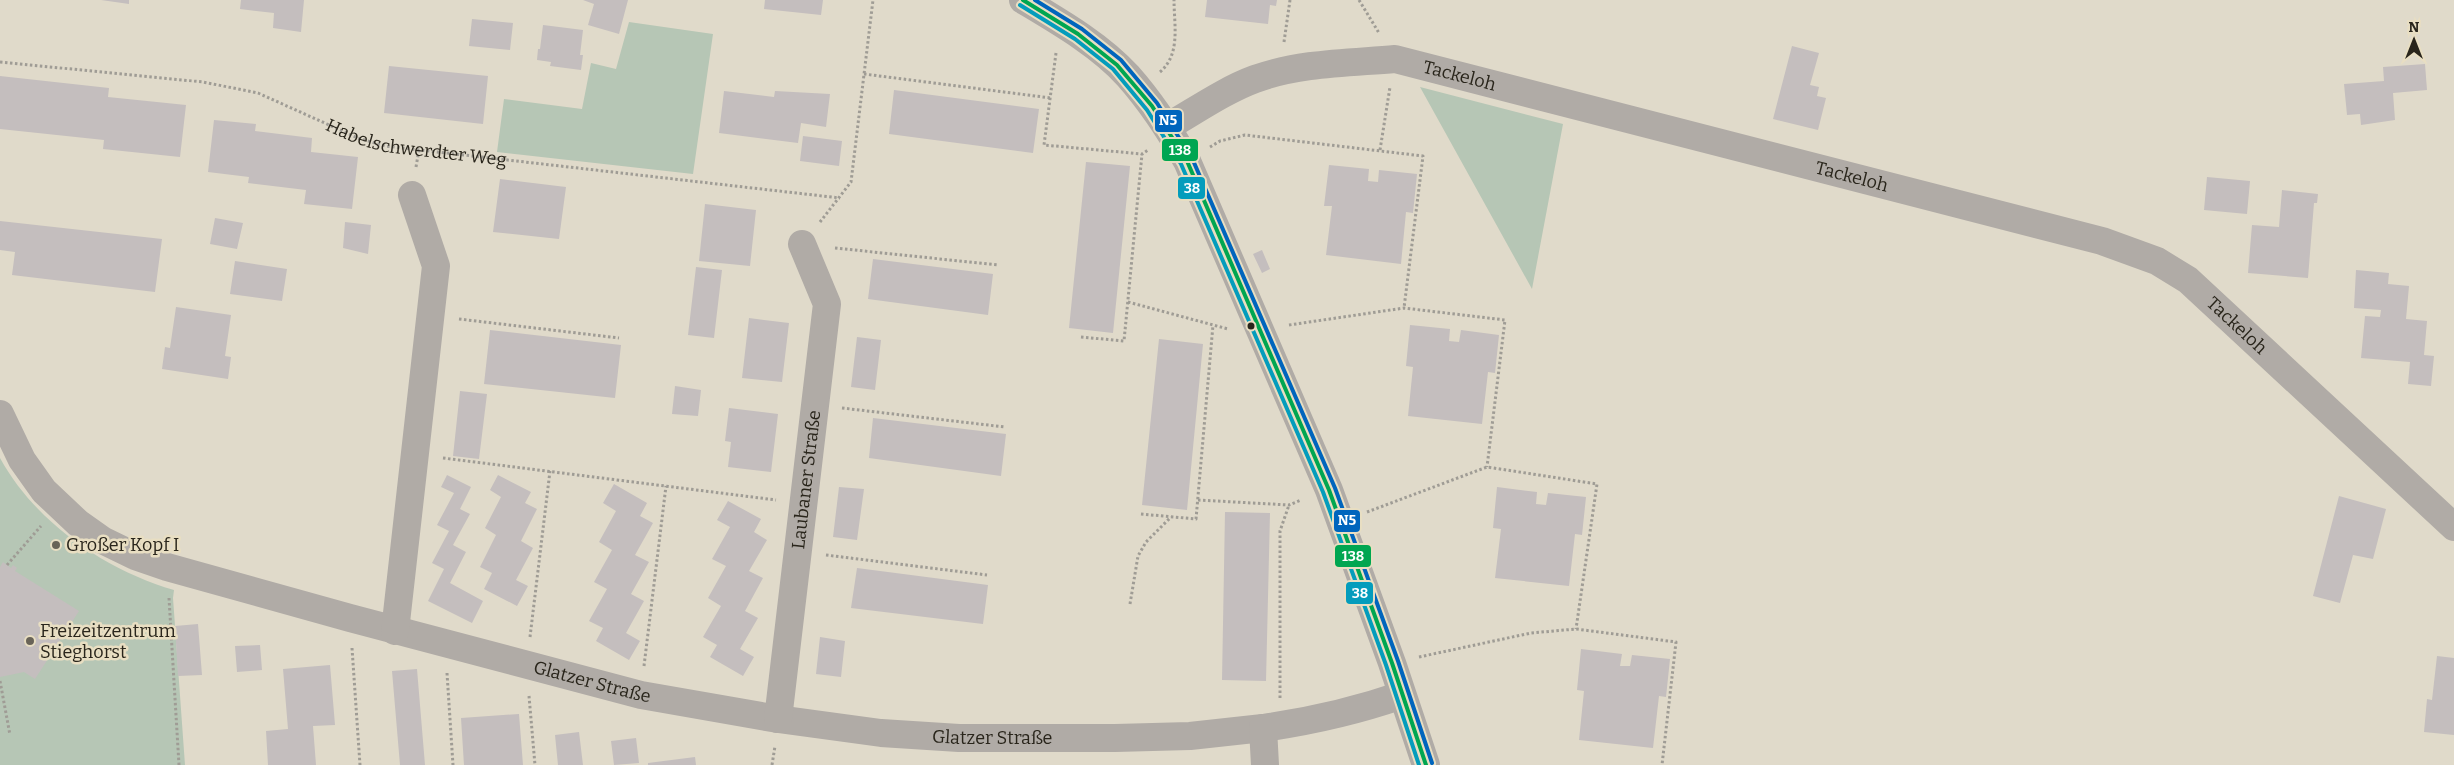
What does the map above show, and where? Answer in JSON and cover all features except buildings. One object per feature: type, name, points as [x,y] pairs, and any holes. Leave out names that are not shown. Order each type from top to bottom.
[{"type":"street","points":[[1023,0],[1067,28],[1127,76],[1167,127],[1187,161],[1328,490],[1392,663],[1426,765]]},
{"type":"street","name":"Tackeloh","points":[[1167,127],[1253,80],[1280,71],[1331,64],[1395,60],[2102,241],[2158,261],[2188,280],[2453,525]]},
{"type":"street","points":[[395,630],[436,266],[412,195]]},
{"type":"street","name":"Laubaner Straße","points":[[778,719],[827,304],[802,244]]},
{"type":"street","name":"Glatzer Straße","points":[[0,414],[22,460],[44,491],[78,524],[102,540],[167,567],[444,644],[641,695],[778,719],[881,733],[959,738],[1190,736],[1312,722],[1402,695]]},
{"type":"street","points":[[1265,765],[1272,727]]},
{"type":"path","points":[[873,0],[864,74],[1050,98]]},
{"type":"path","points":[[1139,91],[1167,66],[1174,51],[1174,0]]},
{"type":"path","points":[[1280,71],[1290,0]]},
{"type":"path","points":[[1067,28],[1056,52],[1044,145],[1142,154],[1124,341],[1082,337]]},
{"type":"path","name":"Habelschwerdter Weg","points":[[0,62],[212,84],[258,92],[358,138],[385,146],[840,198],[851,182],[864,74]]},
{"type":"path","points":[[1187,161],[1220,141],[1245,135],[1423,156],[1404,308]]},
{"type":"path","points":[[567,166],[568,160]]},
{"type":"path","points":[[802,244],[998,265]]},
{"type":"path","points":[[1128,302],[1231,330],[1259,329],[1404,308],[1505,320],[1487,467]]},
{"type":"path","points":[[430,316],[619,338]]},
{"type":"path","points":[[1141,514],[1196,519],[1213,325]]},
{"type":"path","points":[[815,405],[1006,427]]},
{"type":"path","points":[[415,454],[803,503]]},
{"type":"path","points":[[1340,522],[1487,467],[1597,484],[1576,629]]},
{"type":"path","points":[[535,765],[527,665],[550,472]]},
{"type":"path","points":[[641,695],[666,486]]},
{"type":"path","points":[[1198,500],[1289,504],[1328,490]]},
{"type":"path","points":[[1272,727],[1280,531],[1289,504]]},
{"type":"path","points":[[7,565],[59,505]]},
{"type":"path","points":[[1130,604],[1138,556],[1146,542],[1171,517]]},
{"type":"path","points":[[797,552],[987,575]]},
{"type":"path","points":[[167,567],[179,765]]},
{"type":"path","points":[[350,618],[360,765]]},
{"type":"path","points":[[1392,663],[1531,633],[1576,629],[1676,642],[1662,765]]},
{"type":"path","points":[[444,644],[453,765]]},
{"type":"path","points":[[0,681],[10,735]]},
{"type":"green space","points":[[629,22],[713,34],[693,174],[497,152],[504,99],[582,109],[591,63],[616,69]]},
{"type":"green space","points":[[1420,87],[1563,124],[1532,289]]},
{"type":"green space","points":[[0,458],[32,503],[52,523],[74,540],[123,570],[174,590],[185,765],[0,765]]},
{"type":"transit line","name":"138","points":[[1023,0],[1078,34],[1117,65],[1152,106],[1187,161],[1329,490],[1392,663],[1426,765]]},
{"type":"transit line","name":"N5","points":[[1035,0],[1082,29],[1121,60],[1157,103],[1192,158],[1335,488],[1398,661],[1432,763]]},
{"type":"transit line","name":"38","points":[[1020,5],[1075,39],[1113,69],[1147,110],[1181,164],[1323,492],[1386,665],[1419,765]]},
{"type":"place","name":"Großer Kopf I","points":[[56,545]]},
{"type":"place","name":"Freizeitzentrum Stieghorst","points":[[30,641]]}]
